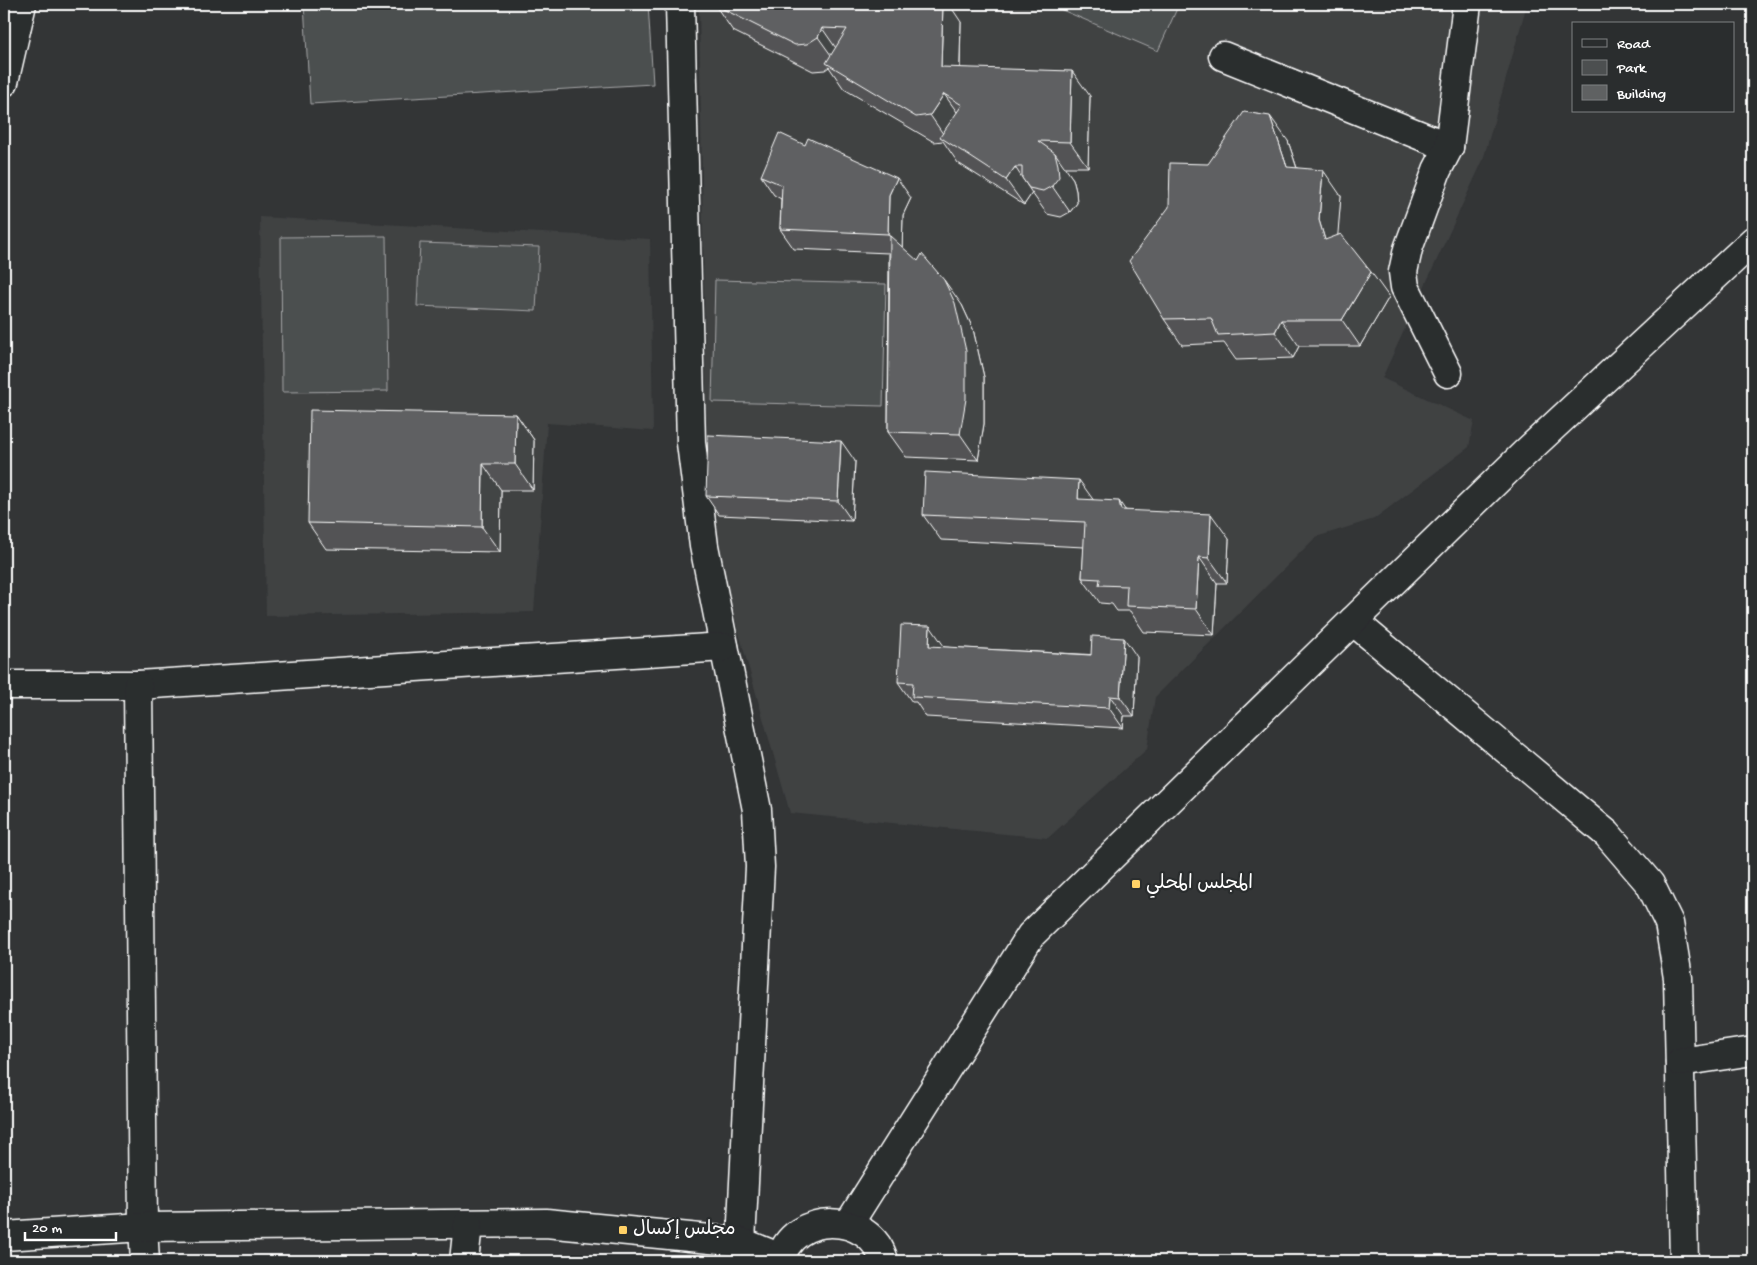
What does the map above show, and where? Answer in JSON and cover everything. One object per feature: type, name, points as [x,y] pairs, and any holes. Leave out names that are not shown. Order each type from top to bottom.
[{"type":"street","points":[[4,82],[22,4]]},
{"type":"street","points":[[680,4],[690,443],[704,546],[757,810],[760,867],[741,1242]]},
{"type":"street","points":[[1448,374],[1405,287],[1403,272],[1408,249],[1438,170],[1449,147],[1467,4]]},
{"type":"street","points":[[1222,56],[1449,147]]},
{"type":"street","points":[[848,1225],[1031,935],[1524,454],[1753,241]]},
{"type":"street","points":[[1353,621],[1607,834],[1650,884],[1669,922],[1678,978],[1684,1261]]},
{"type":"street","points":[[4,685],[138,685],[724,647]]},
{"type":"street","points":[[138,685],[143,1227],[145,1261]]},
{"type":"street","points":[[1680,1062],[1753,1051]]},
{"type":"street","points":[[4,1236],[143,1227],[546,1223],[741,1242],[780,1260],[789,1244],[800,1233],[815,1225],[832,1222],[848,1225],[862,1232],[874,1242],[884,1261]]},
{"type":"street","points":[[464,1261],[468,1224]]},
{"type":"shaded area","points":[[699,4],[1527,4],[1483,160],[1382,378],[1474,421],[1469,447],[1374,519],[1316,537],[1155,697],[1147,749],[1048,838],[790,813],[708,524]]},
{"type":"shaded area","points":[[260,217],[650,239],[653,431],[547,423],[534,612],[266,616]]},
{"type":"green space","points":[[304,4],[648,4],[653,84],[310,104]]},
{"type":"green space","points":[[1048,4],[1179,4],[1158,51]]},
{"type":"green space","points":[[386,236],[388,391],[282,392],[281,237]]},
{"type":"green space","points":[[420,243],[539,247],[536,311],[417,306]]},
{"type":"green space","points":[[715,280],[886,284],[883,406],[712,402]]},
{"type":"building","points":[[716,4],[943,4],[941,67],[1072,71],[1070,142],[1038,141],[1055,153],[1059,177],[1052,186],[1043,191],[1029,188],[1022,178],[1022,167],[1015,167],[1006,180],[940,137],[962,105],[944,94],[930,115],[916,117],[826,63],[847,29],[822,28],[818,37],[807,44],[795,45]]},
{"type":"building","points":[[1244,112],[1270,116],[1287,167],[1323,170],[1319,220],[1325,240],[1341,234],[1371,272],[1342,320],[1281,320],[1275,332],[1218,335],[1211,318],[1164,319],[1129,261],[1169,207],[1170,163],[1208,164]]},
{"type":"building","points":[[779,133],[805,145],[808,138],[897,178],[889,195],[888,234],[780,229],[782,185],[761,176]]},
{"type":"building","points":[[890,236],[918,261],[922,254],[944,280],[955,303],[966,351],[966,399],[960,434],[888,432]]},
{"type":"building","points":[[310,410],[516,414],[515,464],[483,464],[482,527],[308,523]]},
{"type":"building","points":[[708,435],[841,441],[838,501],[706,496]]},
{"type":"building","points":[[925,472],[1079,480],[1078,499],[1119,501],[1121,510],[1211,514],[1209,558],[1199,557],[1196,609],[1126,606],[1127,586],[1099,585],[1100,579],[1082,578],[1085,522],[923,515]]},
{"type":"building","points":[[901,625],[930,626],[929,646],[1091,655],[1092,636],[1124,638],[1120,697],[1110,696],[1109,708],[912,697],[913,683],[898,682]]},
{"type":"place","name":"المجلس المحلي","points":[[1136,884]]},
{"type":"place","name":"مجلس إكسال","points":[[623,1230]]}]
